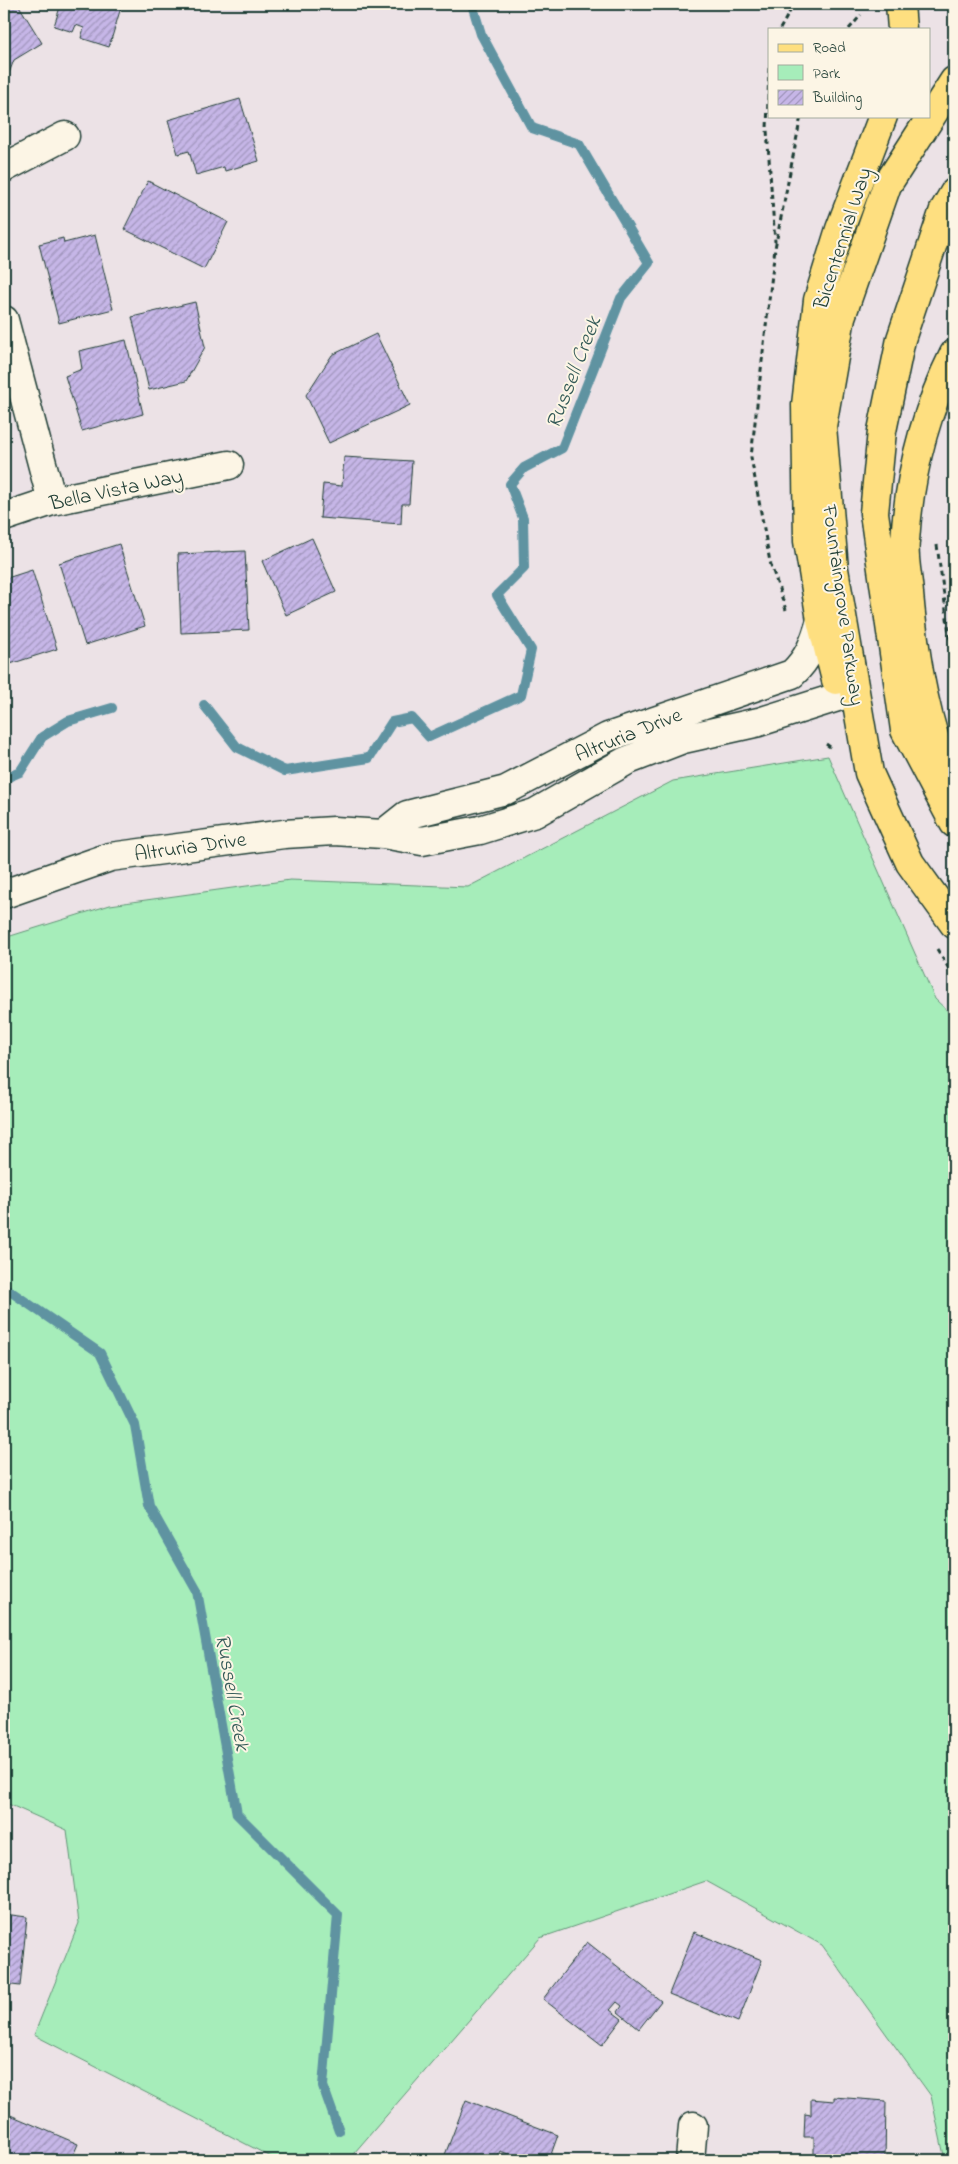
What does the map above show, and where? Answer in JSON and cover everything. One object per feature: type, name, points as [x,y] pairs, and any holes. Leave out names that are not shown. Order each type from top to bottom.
[{"type":"main road","points":[[900,4],[902,28]]},
{"type":"main road","name":"Fountaingrove Parkway","points":[[954,81],[887,185],[841,316],[822,426],[834,569],[869,773],[910,863],[954,924]]},
{"type":"main road","name":"Bicentennial Way","points":[[869,773],[841,696],[821,620],[808,541],[806,405],[818,300],[840,228],[883,118]]},
{"type":"main road","name":"Fountaingrove Parkway","points":[[954,193],[944,210],[901,339],[882,430],[874,513],[905,730],[954,823]]},
{"type":"main road","points":[[954,354],[932,405],[921,444],[912,484],[904,543],[914,646],[931,727],[954,791]]},
{"type":"street","points":[[4,168],[65,136]]},
{"type":"street","points":[[4,320],[52,502]]},
{"type":"street","name":"Bella Vista Way","points":[[4,517],[52,502],[229,465]]},
{"type":"street","name":"Altruria Drive","points":[[382,834],[407,816],[506,790],[608,737],[792,674],[804,663],[814,646],[821,620]]},
{"type":"street","name":"Altruria Drive","points":[[4,894],[110,857],[284,834],[334,831],[382,834],[422,841],[480,830],[535,813],[626,761],[674,742],[759,722],[841,696]]},
{"type":"street","points":[[690,2160],[693,2126]]},
{"type":"path","points":[[781,28],[794,4]]},
{"type":"path","points":[[850,28],[861,16]]},
{"type":"path","points":[[768,99],[767,130],[775,248]]},
{"type":"path","points":[[789,617],[770,562],[751,457],[775,248],[801,118]]},
{"type":"path","points":[[936,537],[954,669]]},
{"type":"green space","points":[[828,756],[935,999],[954,1017],[954,2160],[945,2160],[931,2096],[822,1945],[706,1881],[540,1938],[348,2160],[277,2160],[34,2035],[79,1923],[67,1830],[4,1802],[4,938],[110,905],[290,880],[468,887],[673,781]]},
{"type":"building","points":[[4,4],[18,4],[42,43],[14,60],[9,73],[4,76]]},
{"type":"building","points":[[61,4],[122,4],[109,47],[81,38],[84,28],[76,25],[73,32],[54,26]]},
{"type":"building","points":[[240,99],[259,161],[225,171],[224,167],[196,175],[189,151],[178,154],[168,120]]},
{"type":"building","points":[[148,181],[228,222],[204,269],[124,229]]},
{"type":"building","points":[[95,235],[113,309],[59,323],[39,244],[63,238],[64,243]]},
{"type":"building","points":[[195,302],[205,347],[186,381],[149,390],[132,317]]},
{"type":"building","points":[[376,334],[410,405],[329,443],[306,395],[332,355]]},
{"type":"building","points":[[126,340],[143,414],[82,431],[65,376],[82,369],[79,351]]},
{"type":"building","points":[[344,457],[412,461],[409,504],[402,504],[401,524],[320,518],[323,484],[342,486]]},
{"type":"building","points":[[312,538],[336,592],[286,615],[262,561]]},
{"type":"building","points":[[119,544],[145,626],[85,645],[59,563]]},
{"type":"building","points":[[245,551],[249,630],[181,633],[178,554]]},
{"type":"building","points":[[32,570],[57,649],[4,666],[4,579]]},
{"type":"building","points":[[4,1914],[27,1917],[20,1986],[4,1984]]},
{"type":"building","points":[[694,1932],[762,1960],[738,2022],[669,1994]]},
{"type":"building","points":[[587,1942],[661,2001],[639,2029],[618,2012],[622,2006],[617,2002],[610,2010],[622,2019],[602,2045],[543,1999]]},
{"type":"building","points":[[834,2097],[886,2101],[885,2160],[814,2160],[814,2137],[804,2137],[805,2114],[811,2115],[811,2099],[834,2101]]},
{"type":"building","points":[[466,2100],[558,2135],[549,2160],[525,2160],[500,2151],[496,2160],[443,2160]]},
{"type":"building","points":[[8,2114],[78,2144],[71,2160],[4,2160],[4,2123]]},
{"type":"waterway","name":"Russell Creek","points":[[204,705],[237,747],[285,771],[369,758],[392,722],[412,718],[429,737],[521,695],[531,650],[497,595],[524,568],[523,518],[510,484],[524,468],[562,448],[621,298],[649,263],[579,144],[532,128],[481,34],[472,4]]},
{"type":"waterway","name":"Russell Creek","points":[[4,779],[20,772],[42,737],[68,721],[112,708]]},
{"type":"waterway","name":"Russell Creek","points":[[4,1287],[100,1353],[135,1425],[149,1506],[197,1591],[237,1814],[338,1915],[323,2086],[339,2131]]}]
